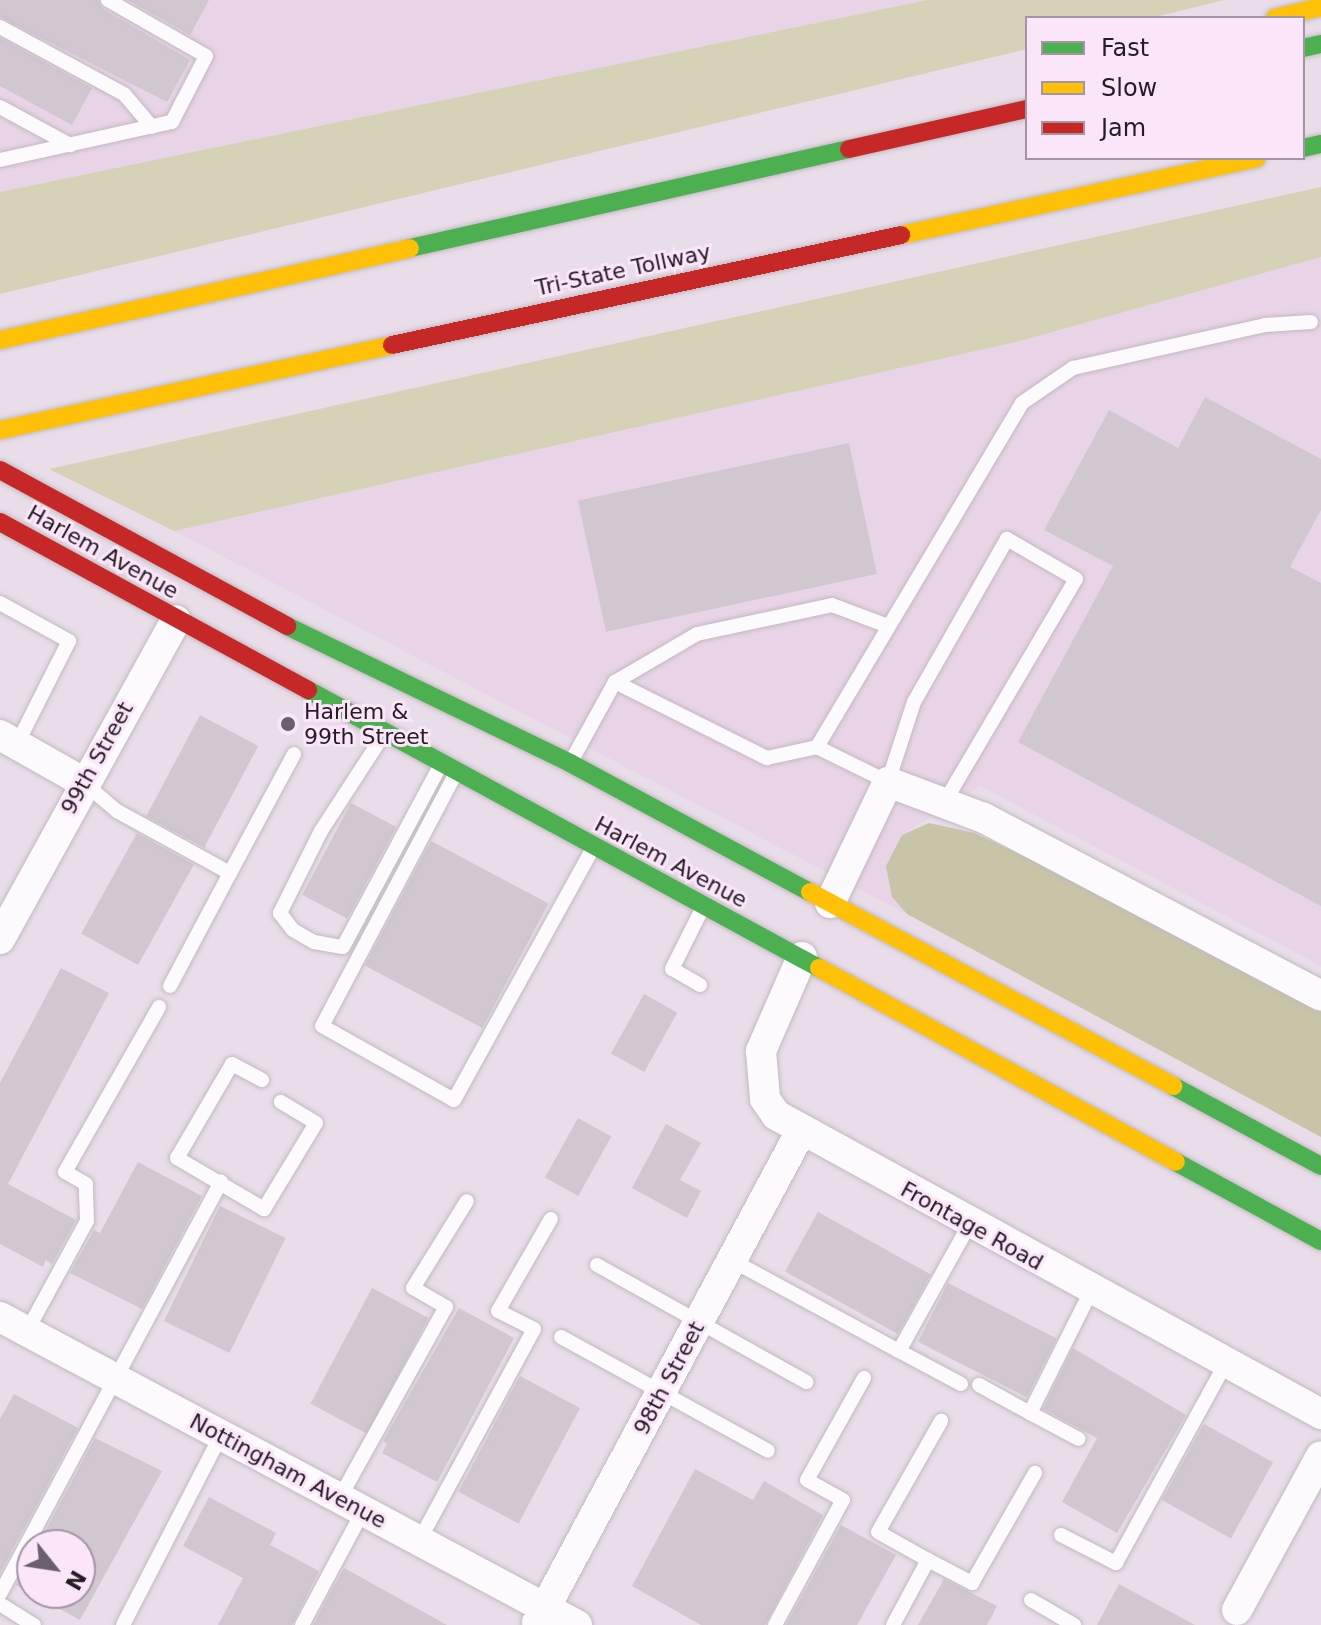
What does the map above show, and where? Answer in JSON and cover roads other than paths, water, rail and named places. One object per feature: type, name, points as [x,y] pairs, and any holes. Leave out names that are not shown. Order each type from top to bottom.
[{"type":"main road","points":[[1283,16],[1321,7]]},
{"type":"main road","points":[[980,119],[1025,104]]},
{"type":"main road","points":[[7,338],[1025,109]]},
{"type":"main road","name":"Tri-State Tollway","points":[[0,430],[1248,160]]},
{"type":"main road","name":"Harlem Avenue","points":[[0,470],[384,733],[703,908],[802,957],[950,1043],[1321,1241]]},
{"type":"main road","name":"Harlem Avenue","points":[[0,522],[186,600],[316,642],[570,763],[1321,1166]]},
{"type":"street","name":"99th Street","points":[[0,939],[83,782],[186,600]]},
{"type":"street","points":[[9,739],[83,782]]},
{"type":"street","points":[[830,903],[888,782],[984,818],[1321,996]]},
{"type":"street","name":"Frontage Road","points":[[802,957],[765,1030],[760,1075],[765,1099],[776,1115],[969,1225],[1321,1414]]},
{"type":"street","name":"98th Street","points":[[541,1616],[801,1131]]},
{"type":"street","name":"Nottingham Avenue","points":[[0,1317],[419,1541],[541,1616],[577,1625]]},
{"type":"street","points":[[1232,1619],[1321,1456]]},
{"type":"lane","points":[[0,160],[172,122],[206,56],[108,0]]},
{"type":"lane","points":[[0,27],[124,94],[152,127]]},
{"type":"lane","points":[[0,107],[70,145]]},
{"type":"lane","points":[[817,747],[1022,403],[1073,368],[1265,325],[1311,322]]},
{"type":"lane","points":[[615,682],[767,758],[817,747],[888,782],[914,702],[1007,539],[1076,579],[944,803]]},
{"type":"lane","points":[[0,603],[69,641],[9,739]]},
{"type":"lane","points":[[570,763],[615,682],[697,634],[832,605],[888,626]]},
{"type":"lane","points":[[384,733],[321,831],[280,913],[293,930],[314,942],[343,947],[448,769]]},
{"type":"lane","points":[[170,986],[294,754]]},
{"type":"lane","points":[[448,769],[322,1026],[454,1100],[593,848]]},
{"type":"lane","points":[[83,782],[117,811],[230,873]]},
{"type":"lane","points":[[700,985],[672,969],[703,908]]},
{"type":"lane","points":[[27,1331],[87,1221],[86,1184],[65,1172],[159,1007]]},
{"type":"lane","points":[[262,1080],[232,1064],[177,1158],[264,1209],[316,1123],[281,1102]]},
{"type":"lane","points":[[0,1594],[221,1182]]},
{"type":"lane","points":[[302,1625],[351,1505],[446,1307],[413,1288],[467,1201]]},
{"type":"lane","points":[[419,1541],[534,1329],[498,1311],[551,1219]]},
{"type":"lane","points":[[899,1351],[969,1225]]},
{"type":"lane","points":[[733,1261],[961,1384]]},
{"type":"lane","points":[[597,1265],[806,1382]]},
{"type":"lane","points":[[1030,1413],[1091,1291]]},
{"type":"lane","points":[[561,1337],[768,1451]]},
{"type":"lane","points":[[1061,1535],[1116,1563],[1226,1363]]},
{"type":"lane","points":[[775,1625],[843,1500],[807,1480],[864,1378]]},
{"type":"lane","points":[[979,1385],[1079,1439]]},
{"type":"lane","points":[[941,1421],[878,1532],[928,1560],[972,1583],[1035,1473]]},
{"type":"lane","points":[[123,1625],[221,1435]]},
{"type":"lane","points":[[893,1625],[928,1560]]},
{"type":"lane","points":[[1031,1600],[1074,1625]]},
{"type":"lane","points":[[0,1604],[34,1625]]},
{"type":"place","name":"Harlem & 99th Street","points":[[288,724]]}]
